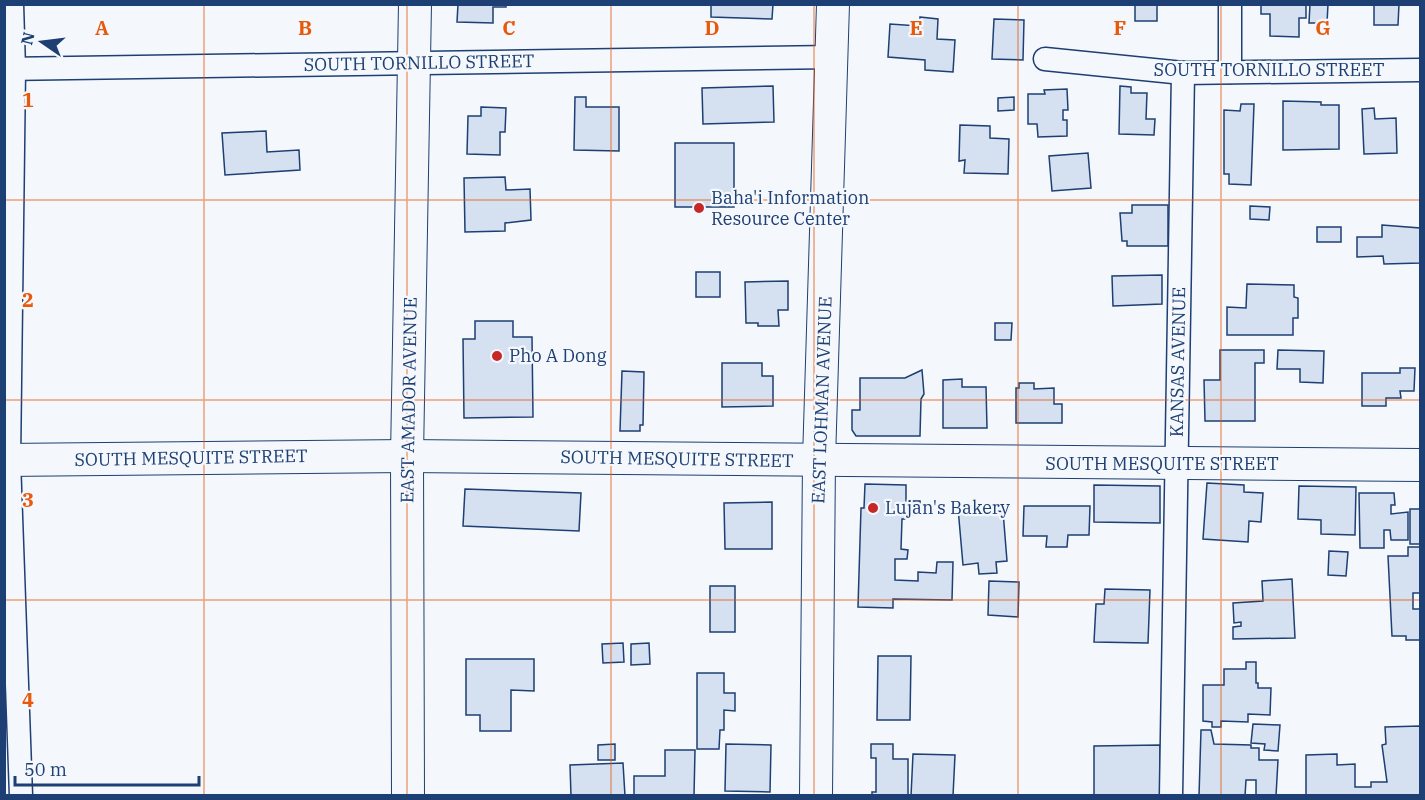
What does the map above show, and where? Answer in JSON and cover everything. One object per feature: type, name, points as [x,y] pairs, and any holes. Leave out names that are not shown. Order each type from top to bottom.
[{"type":"main road","name":"EAST AMADOR AVENUE","points":[[408,795],[407,456],[415,4]]},
{"type":"main road","name":"EAST LOHMAN AVENUE","points":[[816,795],[819,460],[833,4]]},
{"type":"main road","name":"SOUTH MESQUITE STREET","points":[[7,460],[407,456],[1420,465]]},
{"type":"street","points":[[12,4],[9,69],[7,460],[21,795]]},
{"type":"street","points":[[1230,4],[1230,72]]},
{"type":"street","name":"SOUTH TORNILLO STREET","points":[[9,69],[833,57]]},
{"type":"street","name":"SOUTH TORNILLO STREET","points":[[1045,59],[1183,73],[1420,70]]},
{"type":"street","name":"KANSAS AVENUE","points":[[1171,795],[1183,73]]},
{"type":"building","points":[[458,4],[506,4],[506,7],[493,7],[493,23],[457,22]]},
{"type":"building","points":[[711,4],[773,4],[772,19],[711,17]]},
{"type":"building","points":[[1135,4],[1157,4],[1157,21],[1135,21]]},
{"type":"building","points":[[1261,4],[1306,4],[1306,18],[1299,18],[1299,37],[1270,36],[1270,14],[1261,14]]},
{"type":"building","points":[[1310,4],[1328,4],[1327,23],[1309,23]]},
{"type":"building","points":[[1374,4],[1399,4],[1398,25],[1374,25]]},
{"type":"building","points":[[920,17],[938,19],[937,39],[955,40],[953,72],[925,70],[925,60],[888,57],[890,24],[919,26]]},
{"type":"building","points":[[994,19],[1024,20],[1023,60],[992,59]]},
{"type":"building","points":[[773,86],[774,122],[703,124],[702,88]]},
{"type":"building","points":[[1120,86],[1131,87],[1131,93],[1147,93],[1146,119],[1155,119],[1154,135],[1119,134]]},
{"type":"building","points":[[1067,89],[1068,110],[1063,110],[1063,120],[1067,120],[1067,136],[1038,137],[1037,124],[1028,124],[1028,94],[1045,94],[1044,90]]},
{"type":"building","points":[[575,97],[586,97],[586,107],[619,107],[619,151],[574,150]]},
{"type":"building","points":[[1014,97],[1014,110],[998,111],[998,98]]},
{"type":"building","points":[[1283,101],[1339,105],[1339,149],[1283,150]]},
{"type":"building","points":[[1241,104],[1254,104],[1251,185],[1229,184],[1229,174],[1224,174],[1224,110],[1240,111]]},
{"type":"building","points":[[481,107],[506,108],[505,132],[500,132],[500,155],[467,154],[468,116],[481,116]]},
{"type":"building","points":[[1374,108],[1375,119],[1396,118],[1397,153],[1364,154],[1362,109]]},
{"type":"building","points":[[960,125],[990,126],[990,138],[1009,139],[1008,174],[964,173],[965,160],[959,161]]},
{"type":"building","points":[[266,131],[267,152],[299,150],[300,170],[225,175],[222,133]]},
{"type":"building","points":[[675,143],[734,143],[734,207],[675,207]]},
{"type":"building","points":[[1088,153],[1091,188],[1052,191],[1049,156]]},
{"type":"building","points":[[505,177],[506,190],[530,189],[531,220],[505,223],[505,231],[465,232],[464,178]]},
{"type":"building","points":[[1132,205],[1168,205],[1168,246],[1127,246],[1127,241],[1122,241],[1120,213],[1132,213]]},
{"type":"building","points":[[1250,206],[1270,207],[1269,220],[1250,219]]},
{"type":"building","points":[[1382,225],[1420,228],[1420,263],[1384,264],[1383,256],[1357,257],[1357,237],[1382,237]]},
{"type":"building","points":[[1317,227],[1341,227],[1341,242],[1317,242]]},
{"type":"building","points":[[696,272],[720,272],[720,297],[696,297]]},
{"type":"building","points":[[1162,275],[1162,304],[1113,306],[1112,276]]},
{"type":"building","points":[[788,281],[788,310],[778,310],[779,326],[758,326],[758,323],[746,323],[745,282]]},
{"type":"building","points":[[1247,284],[1294,285],[1294,297],[1298,298],[1298,318],[1293,318],[1293,335],[1227,335],[1227,307],[1246,308]]},
{"type":"building","points":[[475,321],[513,321],[513,337],[532,337],[533,417],[464,418],[463,339],[475,339]]},
{"type":"building","points":[[995,323],[1012,323],[1011,340],[995,340]]},
{"type":"building","points":[[1220,350],[1264,350],[1264,363],[1255,363],[1255,421],[1205,421],[1204,380],[1220,380]]},
{"type":"building","points":[[1278,350],[1324,351],[1323,383],[1300,382],[1300,369],[1277,369]]},
{"type":"building","points":[[722,363],[762,363],[762,376],[773,376],[773,406],[722,407]]},
{"type":"building","points":[[1400,368],[1415,368],[1414,391],[1400,391],[1401,398],[1386,398],[1386,406],[1362,406],[1362,373],[1400,373]]},
{"type":"building","points":[[922,370],[924,394],[921,399],[920,436],[856,436],[852,430],[852,410],[860,410],[860,378],[905,378]]},
{"type":"building","points":[[622,371],[644,372],[643,425],[640,425],[640,431],[620,431]]},
{"type":"building","points":[[962,379],[962,387],[986,387],[987,428],[943,428],[943,380]]},
{"type":"building","points":[[1019,383],[1034,383],[1034,389],[1054,388],[1054,404],[1062,404],[1062,423],[1016,423],[1016,388],[1019,388]]},
{"type":"building","points":[[1207,483],[1244,485],[1244,492],[1263,493],[1261,522],[1249,521],[1248,542],[1203,539]]},
{"type":"building","points":[[865,484],[906,485],[906,501],[920,501],[920,515],[908,514],[908,519],[902,519],[901,549],[908,550],[907,559],[895,559],[895,580],[918,581],[918,572],[936,573],[937,562],[953,562],[952,600],[893,599],[893,608],[858,607],[861,508],[864,508]]},
{"type":"building","points":[[1094,485],[1160,486],[1160,523],[1094,522]]},
{"type":"building","points":[[1299,486],[1356,487],[1355,535],[1321,534],[1321,520],[1298,519]]},
{"type":"building","points":[[465,489],[581,493],[579,531],[463,526]]},
{"type":"building","points":[[1359,493],[1394,493],[1395,505],[1391,505],[1391,514],[1408,512],[1408,540],[1391,540],[1390,530],[1384,530],[1384,548],[1360,548]]},
{"type":"building","points":[[772,502],[772,549],[725,549],[724,503]]},
{"type":"building","points":[[976,506],[977,513],[1003,511],[1007,561],[996,562],[997,573],[979,574],[978,563],[963,565],[958,508]]},
{"type":"building","points":[[1024,506],[1090,506],[1089,535],[1068,535],[1067,547],[1046,547],[1047,536],[1023,536]]},
{"type":"building","points":[[1410,509],[1420,509],[1420,544],[1410,544]]},
{"type":"building","points":[[1408,547],[1420,547],[1420,593],[1413,593],[1413,609],[1420,609],[1420,640],[1406,640],[1406,636],[1392,636],[1388,556],[1408,556]]},
{"type":"building","points":[[1329,551],[1348,552],[1346,576],[1328,575]]},
{"type":"building","points":[[1292,579],[1295,638],[1233,639],[1233,627],[1241,626],[1241,622],[1234,623],[1233,603],[1263,601],[1262,581]]},
{"type":"building","points":[[989,581],[1019,582],[1018,617],[988,615]]},
{"type":"building","points":[[710,586],[735,586],[735,632],[710,632]]},
{"type":"building","points":[[1105,589],[1150,590],[1148,643],[1094,642],[1096,604],[1104,604]]},
{"type":"building","points":[[623,643],[624,662],[603,663],[602,644]]},
{"type":"building","points":[[649,643],[650,664],[631,665],[631,644]]},
{"type":"building","points":[[878,656],[911,656],[910,720],[877,720]]},
{"type":"building","points":[[466,659],[534,659],[534,691],[511,690],[511,731],[480,731],[480,715],[466,715]]},
{"type":"building","points":[[1246,662],[1256,662],[1258,688],[1271,688],[1270,715],[1248,714],[1248,722],[1221,721],[1221,727],[1212,727],[1212,722],[1203,721],[1203,685],[1224,685],[1224,669],[1246,669]]},
{"type":"building","points":[[697,673],[724,673],[724,693],[735,693],[735,711],[724,710],[724,730],[720,730],[719,749],[697,749]]},
{"type":"building","points":[[1253,724],[1280,725],[1278,751],[1264,750],[1265,744],[1251,743]]},
{"type":"building","points":[[1420,726],[1420,796],[1298,796],[1306,795],[1306,755],[1337,754],[1337,765],[1355,764],[1355,787],[1371,787],[1371,782],[1387,782],[1382,745],[1386,744],[1385,727]]},
{"type":"building","points":[[1201,730],[1211,730],[1214,744],[1251,745],[1251,748],[1259,748],[1259,760],[1278,760],[1276,796],[1256,796],[1256,780],[1246,780],[1245,796],[1199,796]]},
{"type":"building","points":[[615,744],[615,760],[598,760],[598,745]]},
{"type":"building","points":[[726,744],[771,745],[770,792],[725,791]]},
{"type":"building","points":[[871,744],[893,744],[893,759],[908,759],[908,796],[872,796],[872,792],[876,792],[876,758],[871,758]]},
{"type":"building","points":[[1160,745],[1160,796],[1094,796],[1094,746]]},
{"type":"building","points":[[665,750],[695,750],[694,796],[634,796],[634,776],[665,776]]},
{"type":"building","points":[[913,754],[955,755],[953,796],[911,796]]},
{"type":"building","points":[[623,763],[625,796],[571,796],[570,765]]},
{"type":"place","name":"Baha'i Information Resource Center","points":[[699,208]]},
{"type":"place","name":"Pho A Dong","points":[[497,356]]},
{"type":"place","name":"Lujan's Bakery","points":[[873,508]]}]
